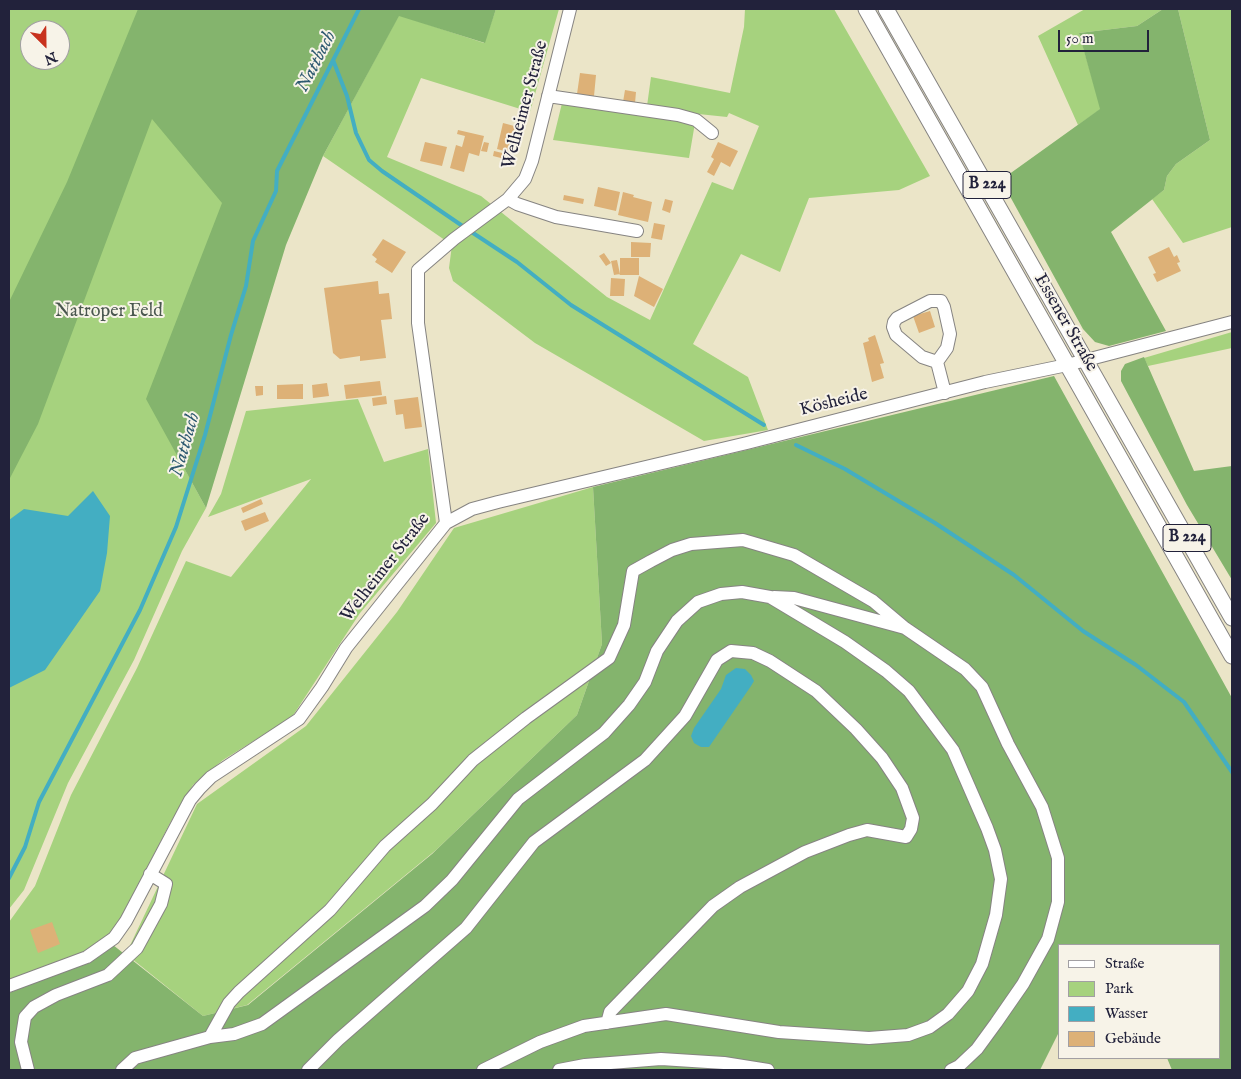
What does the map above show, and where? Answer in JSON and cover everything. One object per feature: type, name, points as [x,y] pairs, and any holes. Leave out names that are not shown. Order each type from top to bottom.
[{"type":"main road","name":"Essener Straße","points":[[866,9],[1232,656]]},
{"type":"main road","name":"Essener Straße","points":[[886,9],[1088,360],[1232,618]]},
{"type":"street","name":"Welheimer Straße","points":[[9,986],[98,951],[114,938],[126,921],[190,800],[211,777],[299,720],[346,648],[446,522],[418,323],[418,270],[454,239],[508,199],[525,179],[532,161],[570,9]]},
{"type":"street","points":[[548,96],[678,115],[696,120],[712,133]]},
{"type":"street","points":[[508,199],[556,218],[637,232]]},
{"type":"street","points":[[930,301],[941,301],[950,334],[947,348],[937,362],[922,357],[896,335],[893,327],[897,318],[930,301]]},
{"type":"street","name":"Kösheide","points":[[446,522],[472,509],[498,502],[1038,370],[1067,366],[1232,322]]},
{"type":"street","points":[[937,362],[945,393]]},
{"type":"street","points":[[210,1037],[229,1003],[239,992],[330,910],[385,846],[432,804],[473,760],[526,718],[609,658],[624,625],[634,571],[672,550],[691,544],[743,540],[794,555],[873,601],[905,628],[965,669],[982,687],[1008,744],[1042,807],[1058,858],[1058,902],[1048,939],[1023,984],[986,1036],[965,1061],[952,1070]]},
{"type":"street","points":[[122,1070],[135,1058],[210,1037],[234,1034],[262,1024],[425,906],[452,880],[518,798],[604,733],[645,682],[657,651],[677,621],[698,602],[721,594],[742,592],[770,597],[794,598],[905,628]]},
{"type":"street","points":[[483,1070],[540,1042],[584,1026],[666,1014],[693,1017],[729,1026],[779,1032],[869,1038],[908,1035],[930,1027],[948,1014],[968,991],[982,964],[996,915],[1001,879],[988,828],[953,750],[910,691],[886,671],[845,642],[770,597]]},
{"type":"street","points":[[308,1070],[345,1034],[466,928],[534,842],[645,760],[685,716],[717,660],[731,651],[753,653],[770,661],[816,691],[856,729],[882,758],[902,788],[913,818],[911,829],[906,837],[867,830],[849,835],[804,852],[740,887],[713,906],[610,1012],[607,1023]]},
{"type":"street","points":[[28,1070],[21,1042],[25,1018],[34,1007],[56,995],[108,975],[137,948],[161,904],[166,884],[150,874]]},
{"type":"street","points":[[559,1070],[585,1064],[661,1059],[724,1063],[768,1070]]},
{"type":"green space","name":"Natroper Feld","points":[[9,9],[313,9],[177,455],[206,508],[182,551],[134,660],[68,783],[24,890],[9,909]]},
{"type":"green space","points":[[138,9],[496,9],[485,43],[399,16],[323,156],[286,245],[206,508],[146,399],[222,203],[152,119],[38,424],[9,480],[9,302],[67,182]]},
{"type":"green space","points":[[496,9],[559,9],[530,112],[421,78],[387,157],[481,196],[607,297],[650,320],[712,182],[733,190],[759,126],[729,113],[727,117],[689,113],[695,123],[689,158],[553,140],[564,95],[647,106],[651,77],[730,93],[744,27],[745,9],[834,9],[930,176],[899,190],[809,198],[780,272],[741,254],[693,344],[748,377],[768,430],[704,441],[535,343],[453,281],[449,268],[452,245],[323,156],[399,15],[484,43]]},
{"type":"green space","points":[[1085,9],[1163,9],[1137,26],[1079,33],[1101,109],[1078,125],[1038,36]]},
{"type":"green space","points":[[1163,9],[1178,9],[1210,140],[1176,164],[1167,176],[1164,190],[1111,232],[1166,331],[1109,346],[1095,342],[1083,329],[1001,180],[1100,109],[1079,33],[1137,26]]},
{"type":"green space","points":[[1178,9],[1232,9],[1232,227],[1183,243],[1152,199],[1164,190],[1167,176],[1176,164],[1210,140]]},
{"type":"green space","points":[[1232,332],[1232,348],[1148,366],[1144,358]]},
{"type":"green space","points":[[1144,357],[1194,471],[1232,466],[1232,580],[1187,505],[1121,381],[1121,371],[1125,364]]},
{"type":"green space","points":[[1054,376],[1232,698],[1232,1070],[1172,1070],[1167,1059],[1221,1059],[1221,944],[1058,944],[1058,1034],[1040,1070],[9,1070],[9,993],[100,956],[113,945],[203,1016],[248,1005],[432,854],[577,715],[602,644],[593,487]]},
{"type":"green space","points":[[358,399],[384,462],[428,449],[436,523],[360,613],[292,717],[223,760],[193,785],[170,823],[124,913],[112,932],[88,950],[9,980],[9,922],[35,886],[71,795],[137,668],[186,561],[231,577],[311,479],[208,517],[221,494],[246,411]]},
{"type":"green space","points":[[593,487],[602,644],[577,715],[436,850],[247,1005],[203,1016],[126,954],[197,804],[306,726],[397,612],[454,528]]},
{"type":"water","points":[[93,491],[110,516],[107,553],[100,591],[45,670],[9,688],[9,520],[24,509],[68,516]]},
{"type":"water","points":[[736,668],[745,669],[754,681],[709,747],[701,747],[694,743],[691,736],[694,728],[721,689],[726,675]]},
{"type":"building","points":[[580,73],[596,75],[594,96],[577,94]]},
{"type":"building","points":[[625,90],[636,92],[635,103],[623,102]]},
{"type":"building","points":[[503,123],[518,127],[512,153],[497,149]]},
{"type":"building","points":[[458,130],[484,136],[479,156],[469,153],[464,172],[450,168],[456,145],[462,147],[465,136],[457,134]]},
{"type":"building","points":[[425,142],[447,147],[442,166],[420,161]]},
{"type":"building","points":[[484,142],[489,143],[487,152],[481,151]]},
{"type":"building","points":[[718,142],[738,151],[730,167],[721,162],[714,176],[707,172],[714,159],[711,157]]},
{"type":"building","points":[[494,151],[511,155],[509,160],[493,156]]},
{"type":"building","points":[[598,187],[620,192],[616,211],[594,206]]},
{"type":"building","points":[[623,192],[652,202],[648,222],[618,215]]},
{"type":"building","points":[[564,195],[584,199],[583,204],[563,200]]},
{"type":"building","points":[[665,199],[673,201],[670,213],[662,210]]},
{"type":"building","points":[[654,223],[665,225],[662,240],[651,238]]},
{"type":"building","points":[[383,239],[406,252],[392,273],[375,262],[377,259],[372,255]]},
{"type":"building","points":[[631,242],[651,243],[650,257],[631,257]]},
{"type":"building","points":[[1169,247],[1174,257],[1177,255],[1180,262],[1177,263],[1181,271],[1157,282],[1153,274],[1156,273],[1148,257]]},
{"type":"building","points":[[604,253],[611,263],[606,266],[599,256]]},
{"type":"building","points":[[620,258],[639,258],[639,275],[620,275]]},
{"type":"building","points":[[617,260],[620,274],[614,275],[611,261]]},
{"type":"building","points":[[639,276],[663,289],[654,307],[634,296]]},
{"type":"building","points":[[611,278],[625,279],[624,296],[610,296]]},
{"type":"building","points":[[378,281],[379,294],[389,293],[392,319],[381,320],[386,358],[360,361],[360,356],[340,359],[333,353],[324,288]]},
{"type":"building","points":[[930,311],[935,327],[919,333],[913,316]]},
{"type":"building","points":[[875,335],[884,363],[880,364],[884,378],[872,382],[863,343],[869,341],[868,338]]},
{"type":"building","points":[[380,381],[382,395],[346,399],[344,385]]},
{"type":"building","points":[[327,383],[329,396],[313,398],[312,385]]},
{"type":"building","points":[[303,384],[303,399],[277,399],[277,385]]},
{"type":"building","points":[[255,386],[263,386],[263,395],[256,396]]},
{"type":"building","points":[[386,396],[387,404],[373,406],[372,398]]},
{"type":"building","points":[[418,397],[422,427],[405,429],[403,414],[396,415],[394,400]]},
{"type":"building","points":[[261,499],[263,504],[243,513],[241,508]]},
{"type":"building","points":[[265,512],[269,521],[245,531],[241,521]]},
{"type":"building","points":[[52,922],[60,944],[38,953],[30,930]]},
{"type":"waterway","name":"Nattbach","points":[[9,878],[25,847],[39,802],[140,610],[176,527],[205,435],[246,286],[253,241],[276,191],[277,171],[359,9]]},
{"type":"waterway","points":[[333,60],[347,96],[356,133],[369,160],[464,227]]},
{"type":"waterway","points":[[470,231],[517,262],[571,305],[764,425]]},
{"type":"waterway","points":[[796,445],[845,469],[935,523],[1014,575],[1083,631],[1136,665],[1184,702],[1232,772]]}]
